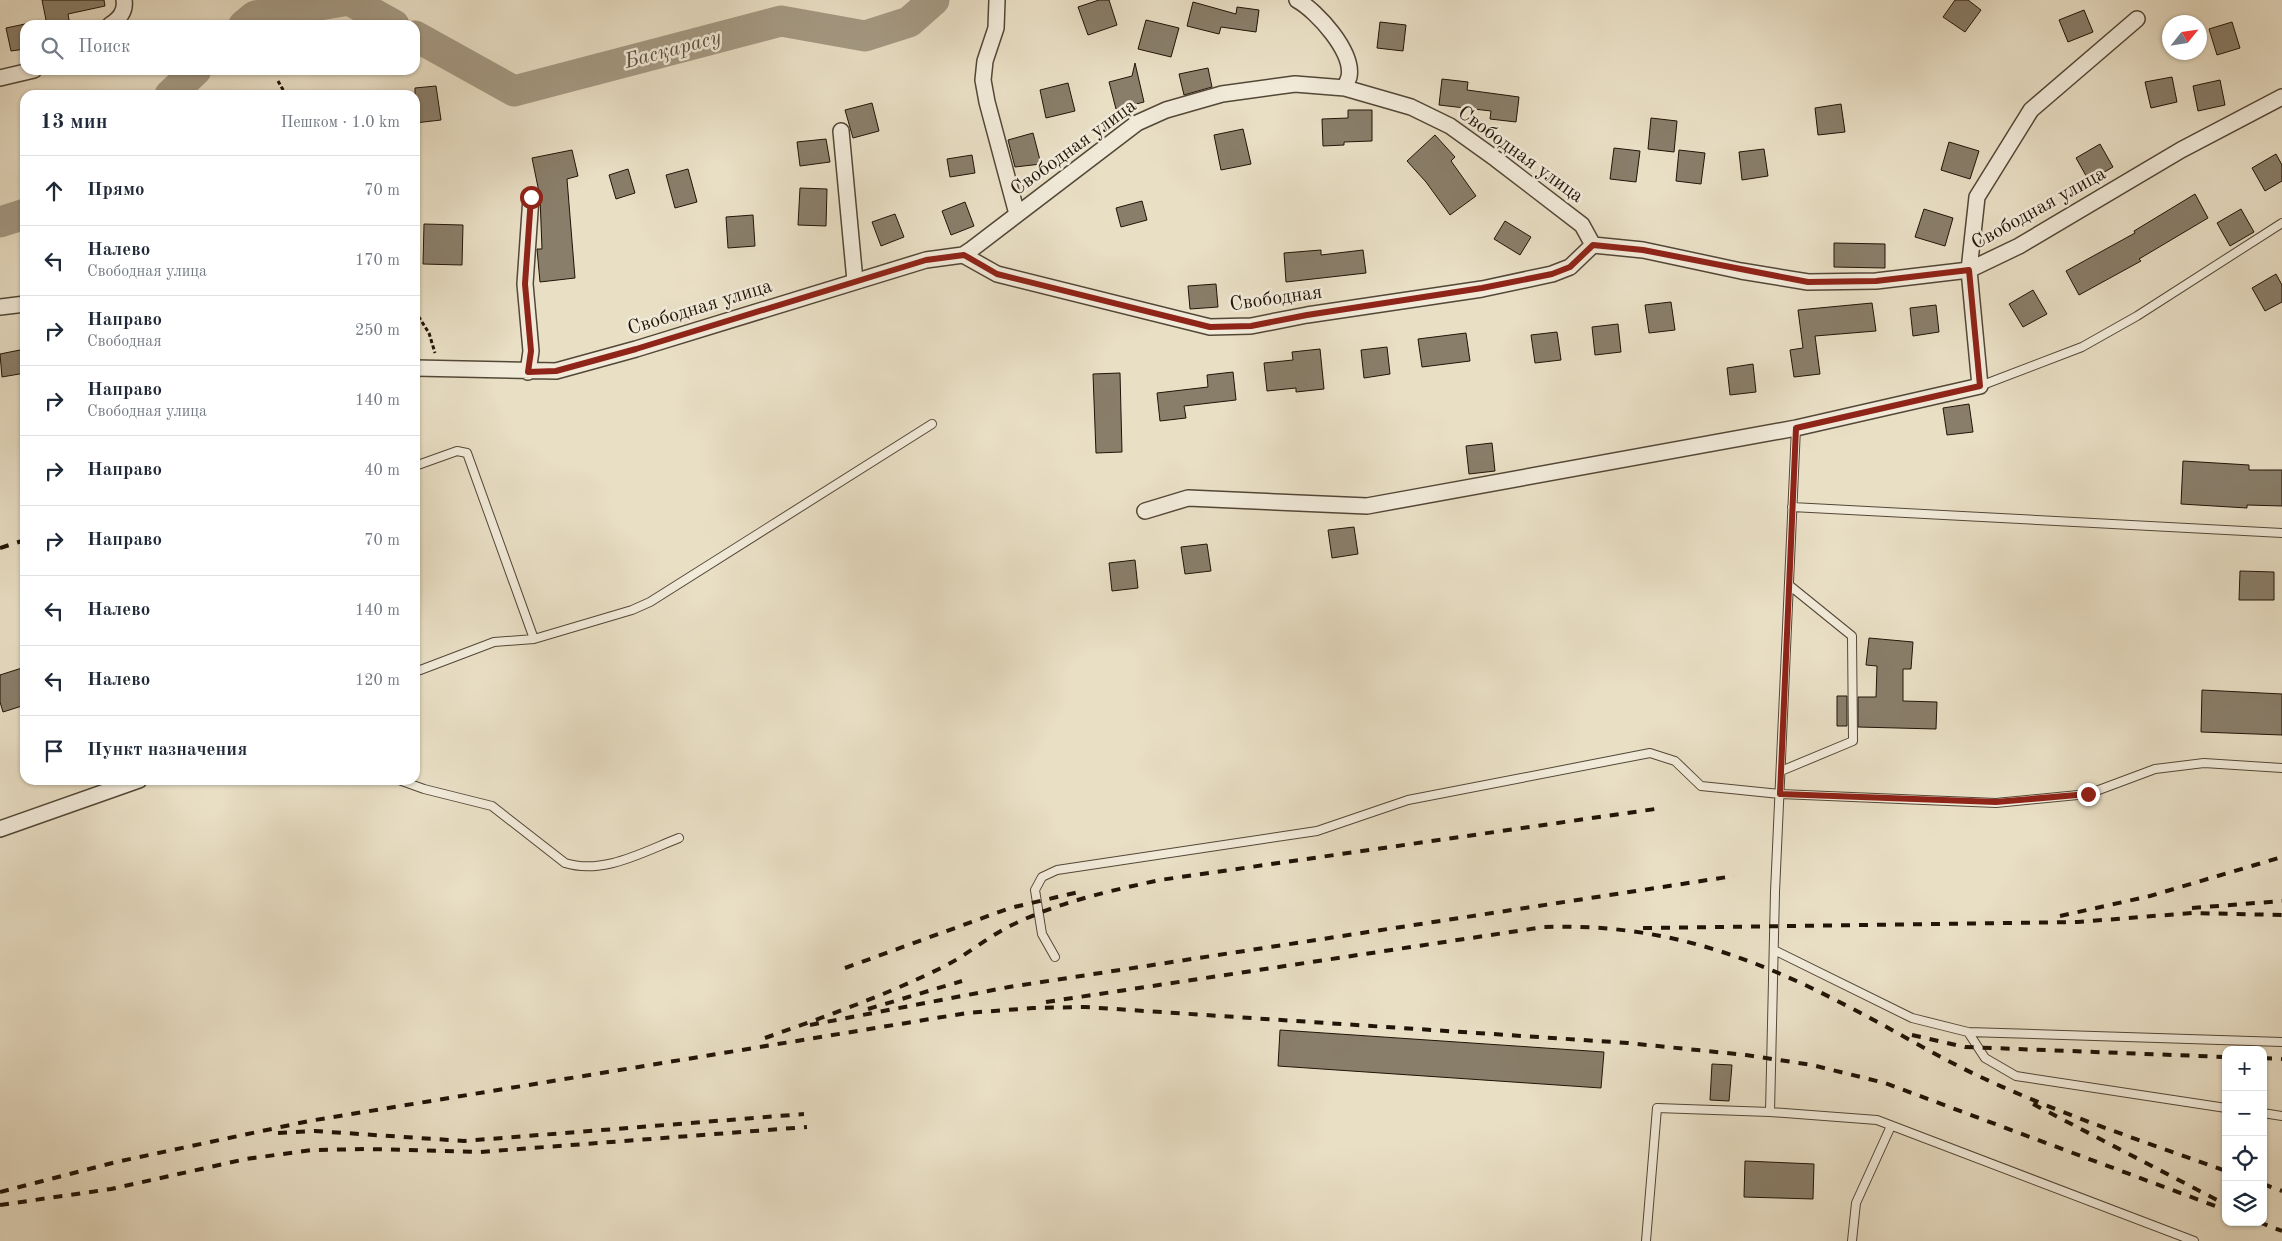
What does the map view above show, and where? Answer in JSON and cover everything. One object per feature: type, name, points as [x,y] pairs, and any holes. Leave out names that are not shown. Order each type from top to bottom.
[{"type":"street","points":[[118,20],[125,7],[124,0]]},
{"type":"street","points":[[996,0],[996,28],[985,62],[983,80],[989,111],[1017,214]]},
{"type":"street","points":[[1297,0],[1332,32],[1343,50],[1350,76],[1345,88]]},
{"type":"street","points":[[1145,511],[1188,498],[1368,506],[1796,428],[1980,386],[1969,270],[1977,197],[2030,110],[2137,19]]},
{"type":"street","points":[[0,78],[20,73]]},
{"type":"street","name":"Свободная улица","points":[[420,368],[528,372],[556,371],[636,349],[926,260],[964,255],[1137,123],[1166,110],[1222,94],[1295,84],[1345,88],[1412,107],[1450,126],[1496,159],[1582,225],[1593,245],[1643,250],[1808,282],[1876,281],[1969,270],[2019,246],[2181,150],[2282,97]]},
{"type":"street","points":[[841,131],[855,281]]},
{"type":"street","points":[[528,372],[531,351],[525,284],[531,197]]},
{"type":"street","name":"Свободная","points":[[964,255],[997,274],[1210,327],[1251,326],[1307,315],[1482,288],[1552,274],[1570,267],[1593,245]]},
{"type":"street","points":[[0,307],[20,305]]},
{"type":"street","points":[[0,829],[125,785]]},
{"type":"lane","points":[[1980,386],[2082,348],[2137,316],[2282,223]]},
{"type":"lane","points":[[420,670],[494,642],[534,639],[632,610],[650,602],[932,424]]},
{"type":"lane","points":[[1770,1112],[1774,950],[1796,428]]},
{"type":"lane","points":[[420,464],[457,451],[467,454],[534,639]]},
{"type":"lane","points":[[1792,507],[2282,533]]},
{"type":"lane","points":[[1781,771],[1853,741],[1852,636],[1789,585]]},
{"type":"lane","points":[[1056,957],[1042,934],[1034,890],[1042,877],[1057,870],[1317,831],[1408,800],[1650,753],[1675,761],[1701,786],[1780,794],[1996,802],[2088,794],[2155,770],[2204,763],[2282,768]]},
{"type":"lane","points":[[413,785],[492,806],[565,863],[580,868],[610,865],[679,838]]},
{"type":"lane","points":[[1774,950],[1912,1018],[1968,1032],[2282,1042]]},
{"type":"lane","points":[[1968,1032],[1985,1058],[2016,1076],[2222,1107]]},
{"type":"lane","points":[[1646,1241],[1657,1108],[1770,1112],[1877,1120],[2194,1241]]},
{"type":"lane","points":[[2267,1114],[2282,1116]]},
{"type":"lane","points":[[1852,1241],[1856,1203],[1891,1126]]},
{"type":"path","points":[[278,81],[283,90]]},
{"type":"path","points":[[420,319],[429,333],[435,350],[432,369]]},
{"type":"building","points":[[42,0],[104,0],[105,6],[68,14],[69,20],[46,20]]},
{"type":"building","points":[[1099,0],[1109,0],[1117,25],[1088,35],[1078,7]]},
{"type":"building","points":[[1955,0],[1968,0],[1981,10],[1965,32],[1943,17]]},
{"type":"building","points":[[1193,2],[1236,14],[1237,7],[1259,10],[1256,32],[1221,27],[1219,34],[1187,26]]},
{"type":"building","points":[[2084,10],[2093,32],[2068,42],[2059,20]]},
{"type":"building","points":[[1146,20],[1179,28],[1171,57],[1138,49]]},
{"type":"building","points":[[1380,22],[1406,25],[1403,51],[1377,48]]},
{"type":"building","points":[[2232,22],[2240,48],[2217,55],[2209,29]]},
{"type":"building","points":[[20,25],[20,50],[11,51],[6,28]]},
{"type":"building","points":[[1135,63],[1144,102],[1116,109],[1109,82],[1132,76]]},
{"type":"building","points":[[1208,68],[1212,87],[1184,95],[1179,74]]},
{"type":"building","points":[[2172,77],[2177,102],[2151,108],[2145,82]]},
{"type":"building","points":[[1442,79],[1468,82],[1467,90],[1519,97],[1516,122],[1490,119],[1491,111],[1439,105]]},
{"type":"building","points":[[2220,80],[2225,105],[2198,111],[2193,86]]},
{"type":"building","points":[[1068,83],[1075,111],[1046,118],[1040,90]]},
{"type":"building","points":[[436,86],[441,120],[420,122],[420,90],[415,90],[415,88]]},
{"type":"building","points":[[872,103],[879,131],[853,138],[845,110]]},
{"type":"building","points":[[1841,104],[1845,132],[1818,135],[1815,108]]},
{"type":"building","points":[[1348,110],[1372,110],[1372,141],[1344,142],[1344,145],[1323,146],[1322,119],[1348,118]]},
{"type":"building","points":[[1651,118],[1677,121],[1674,152],[1648,149]]},
{"type":"building","points":[[1243,129],[1251,164],[1221,170],[1214,135]]},
{"type":"building","points":[[1033,133],[1041,164],[1015,167],[1008,140]]},
{"type":"building","points":[[1435,135],[1455,157],[1451,161],[1476,196],[1450,215],[1426,182],[1407,161]]},
{"type":"building","points":[[826,139],[830,162],[800,166],[797,142]]},
{"type":"building","points":[[1949,142],[1979,151],[1970,179],[1941,170]]},
{"type":"building","points":[[2100,144],[2113,167],[2089,181],[2076,158]]},
{"type":"building","points":[[1614,148],[1640,151],[1636,182],[1610,179]]},
{"type":"building","points":[[1764,149],[1768,176],[1742,180],[1739,152]]},
{"type":"building","points":[[572,150],[578,176],[567,179],[575,278],[540,282],[537,249],[542,249],[540,197],[532,158]]},
{"type":"building","points":[[1679,150],[1705,153],[1701,184],[1676,181]]},
{"type":"building","points":[[2276,154],[2282,165],[2282,181],[2265,191],[2252,168]]},
{"type":"building","points":[[972,155],[975,173],[950,177],[947,159]]},
{"type":"building","points":[[628,169],[635,193],[616,199],[609,175]]},
{"type":"building","points":[[688,169],[697,202],[675,208],[666,175]]},
{"type":"building","points":[[800,188],[827,189],[826,226],[798,225]]},
{"type":"building","points":[[2195,194],[2208,218],[2139,259],[2141,261],[2079,295],[2066,271],[2135,233],[2134,231]]},
{"type":"building","points":[[1142,201],[1147,220],[1121,227],[1116,208]]},
{"type":"building","points":[[965,202],[974,226],[951,235],[942,211]]},
{"type":"building","points":[[1924,209],[1953,218],[1945,246],[1915,237]]},
{"type":"building","points":[[2241,209],[2254,232],[2230,246],[2217,223]]},
{"type":"building","points":[[895,214],[904,237],[881,246],[872,222]]},
{"type":"building","points":[[753,215],[755,246],[728,248],[726,217]]},
{"type":"building","points":[[1505,221],[1531,237],[1520,255],[1494,239]]},
{"type":"building","points":[[424,224],[463,225],[462,265],[423,264]]},
{"type":"building","points":[[1834,243],[1885,244],[1885,268],[1834,267]]},
{"type":"building","points":[[1321,250],[1321,255],[1363,250],[1366,273],[1286,282],[1284,253]]},
{"type":"building","points":[[2276,274],[2282,285],[2282,302],[2265,311],[2252,288]]},
{"type":"building","points":[[1216,284],[1218,307],[1190,309],[1188,286]]},
{"type":"building","points":[[2033,290],[2047,314],[2023,327],[2009,304]]},
{"type":"building","points":[[1671,302],[1675,330],[1649,333],[1645,305]]},
{"type":"building","points":[[1872,303],[1876,331],[1815,336],[1820,374],[1794,377],[1790,350],[1803,348],[1798,310]]},
{"type":"building","points":[[1936,305],[1939,332],[1913,336],[1910,308]]},
{"type":"building","points":[[1618,324],[1621,352],[1595,355],[1592,327]]},
{"type":"building","points":[[1557,332],[1561,360],[1535,363],[1531,335]]},
{"type":"building","points":[[1466,333],[1470,361],[1422,367],[1418,339]]},
{"type":"building","points":[[1387,347],[1390,374],[1364,378],[1361,350]]},
{"type":"building","points":[[1320,349],[1324,389],[1296,392],[1296,388],[1267,391],[1264,363],[1293,360],[1292,352]]},
{"type":"building","points":[[20,350],[20,374],[2,377],[0,354]]},
{"type":"building","points":[[1753,364],[1756,392],[1730,395],[1727,368]]},
{"type":"building","points":[[1233,372],[1236,400],[1184,406],[1186,418],[1160,421],[1157,393],[1208,387],[1207,375]]},
{"type":"building","points":[[1120,373],[1122,452],[1096,453],[1093,374]]},
{"type":"building","points":[[1969,404],[1973,432],[1947,435],[1943,408]]},
{"type":"building","points":[[1492,443],[1495,471],[1469,474],[1466,446]]},
{"type":"building","points":[[2183,461],[2249,465],[2249,470],[2282,470],[2282,506],[2247,505],[2247,508],[2181,504]]},
{"type":"building","points":[[1354,527],[1358,554],[1332,558],[1328,530]]},
{"type":"building","points":[[1207,544],[1211,571],[1185,574],[1181,547]]},
{"type":"building","points":[[1135,560],[1138,588],[1112,591],[1109,563]]},
{"type":"building","points":[[2240,571],[2274,572],[2274,600],[2239,600]]},
{"type":"building","points":[[1869,638],[1913,642],[1911,669],[1903,669],[1903,701],[1937,702],[1936,729],[1858,727],[1858,697],[1876,697],[1877,666],[1866,665]]},
{"type":"building","points":[[20,669],[20,707],[3,712],[0,702],[0,675]]},
{"type":"building","points":[[2202,690],[2282,694],[2282,735],[2201,732]]},
{"type":"building","points":[[1837,696],[1847,696],[1847,726],[1837,726]]},
{"type":"building","points":[[1280,1030],[1604,1052],[1601,1088],[1278,1066]]},
{"type":"building","points":[[1712,1064],[1732,1065],[1729,1101],[1710,1100]]},
{"type":"building","points":[[1745,1161],[1814,1164],[1813,1199],[1744,1197]]},
{"type":"waterway","name":"Басқарасу","points":[[250,20],[255,16],[349,0],[385,20]]},
{"type":"waterway","name":"Басқарасу","points":[[420,39],[514,91],[781,21],[865,36],[909,22],[934,0]]},
{"type":"waterway","name":"Басқарасу","points":[[175,90],[191,75]]},
{"type":"waterway","name":"Басқарасу","points":[[0,222],[20,216]]},
{"type":"railway","points":[[0,548],[20,542]]},
{"type":"railway","points":[[765,1038],[898,988],[950,963],[1003,930],[1030,917],[1103,893],[1160,880],[1662,808]]},
{"type":"railway","points":[[2060,916],[2150,896],[2282,857]]},
{"type":"railway","points":[[810,1025],[1009,987],[1734,876]]},
{"type":"railway","points":[[845,968],[1010,908],[1083,891]]},
{"type":"railway","points":[[2192,908],[2282,901]]},
{"type":"railway","points":[[1643,928],[2078,922],[2192,913],[2282,915]]},
{"type":"railway","points":[[1046,1002],[1544,927],[1586,927],[1626,931],[1665,937],[1703,946],[1777,972],[1851,1008],[1968,1071],[2014,1092],[2104,1128],[2222,1170]]},
{"type":"railway","points":[[868,1009],[962,981]]},
{"type":"railway","points":[[0,1192],[116,1162],[309,1121],[967,1013],[1033,1008],[1085,1007],[1628,1043],[1746,1055],[1812,1065],[1885,1083],[2222,1209]]},
{"type":"railway","points":[[1912,1035],[1965,1047],[2222,1057]]},
{"type":"railway","points":[[2267,1058],[2282,1059]]},
{"type":"railway","points":[[2033,1104],[2217,1200]]},
{"type":"railway","points":[[278,1133],[315,1131],[464,1141],[804,1114]]},
{"type":"railway","points":[[0,1205],[111,1189],[246,1159],[312,1150],[368,1149],[480,1152],[807,1127]]},
{"type":"railway","points":[[2267,1185],[2282,1191]]},
{"type":"railway","points":[[2267,1225],[2282,1231]]},
{"type":"route","points":[[531,197],[525,284],[531,351],[528,372],[556,371],[730,321],[926,260],[964,255],[997,274],[1210,327],[1251,326],[1307,315],[1482,288],[1552,274],[1570,267],[1593,245],[1643,250],[1740,271],[1808,282],[1876,281],[1969,270],[1980,386],[1796,428],[1780,794],[1996,802],[2088,794]]}]
